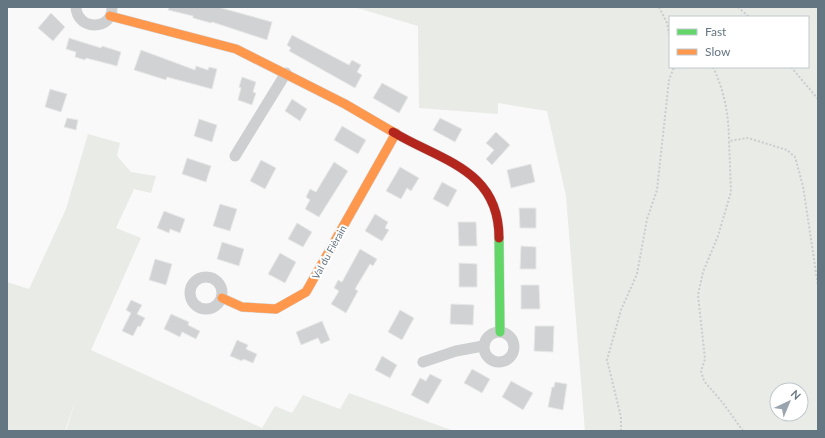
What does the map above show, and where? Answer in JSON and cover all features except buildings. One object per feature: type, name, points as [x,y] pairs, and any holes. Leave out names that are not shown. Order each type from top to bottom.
[{"type":"street","points":[[76,7],[76,13],[81,20],[88,25],[101,24],[111,11],[236,49],[346,104],[396,134],[461,166],[484,187],[499,220],[500,332]]},
{"type":"street","points":[[235,156],[286,73]]},
{"type":"street","name":"Val du Fièrain","points":[[222,298],[242,307],[276,309],[306,292],[396,134]]},
{"type":"street","points":[[500,332],[510,336],[514,346],[512,356],[503,362],[492,362],[485,354],[483,346],[489,334],[500,332]]},
{"type":"street","points":[[423,362],[456,351],[483,346]]},
{"type":"path","points":[[659,7],[667,23],[669,32]]},
{"type":"path","points":[[738,7],[748,16]]},
{"type":"path","points":[[621,431],[621,417],[606,360],[621,310],[637,274],[647,219],[657,190],[669,80],[674,68]]},
{"type":"path","points":[[713,68],[720,82],[726,108],[731,192],[718,236],[703,272],[698,295],[705,359],[701,371],[704,381],[723,403],[743,431]]},
{"type":"path","points":[[793,68],[818,99]]},
{"type":"path","points":[[729,141],[748,138],[787,150],[795,157],[803,186],[818,286]]},
{"type":"shaded area","points":[[354,7],[818,7],[818,431],[585,431],[566,196],[547,111],[498,103],[498,114],[419,108],[418,26]]},
{"type":"shaded area","points":[[88,134],[120,143],[117,156],[131,172],[156,176],[151,193],[134,189],[116,228],[141,238],[91,350],[262,428],[275,406],[292,413],[303,395],[340,409],[349,393],[454,431],[66,431],[77,395],[65,431],[7,431],[7,282],[29,289],[66,209]]},
{"type":"traffic: fast","points":[[499,238],[500,332]]},
{"type":"traffic: slow","points":[[110,16],[236,49],[345,104],[393,132]]},
{"type":"traffic: slow","points":[[222,298],[242,307],[276,309],[306,292],[396,133]]},
{"type":"traffic: jam","points":[[393,132],[448,160],[464,170],[478,182],[489,196],[496,215],[499,238]]}]
